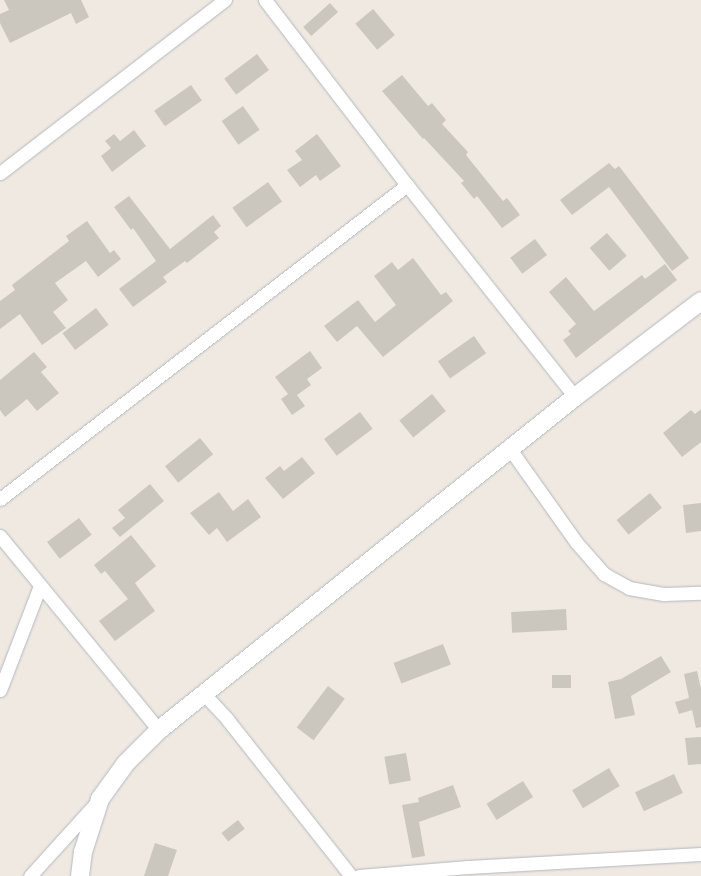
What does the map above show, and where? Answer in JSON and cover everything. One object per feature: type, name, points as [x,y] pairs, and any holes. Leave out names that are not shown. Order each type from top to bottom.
[{"type":"street","points":[[0,173],[225,0]]},
{"type":"street","points":[[265,0],[407,185],[575,397]]},
{"type":"street","points":[[0,499],[407,185]]},
{"type":"street","points":[[30,876],[100,799],[126,763],[159,730],[575,397],[701,301]]},
{"type":"street","points":[[510,450],[576,542],[604,574],[629,588],[664,594],[701,593]]},
{"type":"street","points":[[0,536],[159,730]]},
{"type":"street","points":[[0,690],[40,586]]},
{"type":"street","points":[[204,694],[227,719],[351,876]]},
{"type":"street","points":[[80,876],[83,852],[100,799]]},
{"type":"street","points":[[359,876],[468,867],[701,854]]},
{"type":"building","points":[[4,0],[81,0],[89,17],[76,24],[71,13],[10,43],[0,23],[0,14],[9,10]]},
{"type":"building","points":[[330,3],[338,12],[311,36],[303,27]]},
{"type":"building","points":[[373,9],[395,35],[377,50],[355,24]]},
{"type":"building","points":[[257,54],[269,70],[236,95],[224,79]]},
{"type":"building","points":[[402,75],[428,106],[432,103],[446,120],[442,124],[468,152],[466,155],[503,201],[507,198],[520,215],[502,228],[477,196],[474,199],[461,183],[464,181],[424,138],[423,139],[382,91]]},
{"type":"building","points":[[191,85],[202,101],[165,126],[154,111]]},
{"type":"building","points":[[243,106],[260,130],[238,145],[222,121]]},
{"type":"building","points":[[134,130],[146,146],[112,172],[101,156],[111,148],[105,141],[114,134],[120,141]]},
{"type":"building","points":[[317,134],[341,166],[320,181],[316,175],[300,187],[287,170],[302,160],[295,151]]},
{"type":"building","points":[[609,163],[615,169],[619,166],[689,258],[672,271],[609,187],[572,215],[560,200]]},
{"type":"building","points":[[268,182],[282,201],[247,227],[232,208]]},
{"type":"building","points":[[129,196],[170,249],[213,215],[221,226],[214,232],[219,238],[187,263],[185,261],[163,277],[167,282],[133,307],[119,289],[156,261],[133,228],[131,230],[114,207]]},
{"type":"building","points":[[87,221],[110,253],[114,250],[121,259],[98,277],[86,261],[55,283],[68,300],[53,312],[66,328],[42,345],[20,314],[0,329],[0,301],[15,290],[12,285],[69,241],[66,236]]},
{"type":"building","points":[[607,233],[627,256],[609,271],[590,248]]},
{"type":"building","points":[[535,239],[547,255],[522,274],[510,258]]},
{"type":"building","points":[[413,258],[441,295],[446,292],[453,301],[383,357],[357,326],[337,342],[324,326],[358,300],[375,322],[396,305],[374,276],[392,262],[398,270]]},
{"type":"building","points":[[665,264],[677,280],[576,358],[563,340],[571,334],[568,331],[576,324],[549,292],[566,277],[594,311],[642,275],[645,279]]},
{"type":"building","points":[[96,308],[109,325],[75,350],[62,333]]},
{"type":"building","points":[[474,336],[486,353],[450,378],[438,361]]},
{"type":"building","points":[[310,351],[322,368],[307,379],[311,385],[297,395],[305,406],[292,415],[281,399],[288,394],[275,377]]},
{"type":"building","points":[[34,352],[47,367],[41,372],[59,393],[37,411],[27,399],[5,417],[0,410],[0,380]]},
{"type":"building","points":[[432,394],[446,411],[413,438],[399,420]]},
{"type":"building","points":[[701,409],[701,442],[682,457],[663,433],[691,410],[695,414]]},
{"type":"building","points":[[360,412],[373,429],[337,456],[324,439]]},
{"type":"building","points":[[200,438],[213,454],[178,483],[165,466]]},
{"type":"building","points":[[302,457],[315,473],[283,499],[265,478],[280,466],[284,471]]},
{"type":"building","points":[[150,484],[164,501],[120,537],[112,528],[125,518],[118,510]]},
{"type":"building","points":[[219,492],[233,511],[248,499],[261,517],[227,542],[217,528],[209,535],[190,513]]},
{"type":"building","points":[[650,493],[662,508],[629,535],[617,520]]},
{"type":"building","points":[[701,503],[701,531],[686,533],[683,505]]},
{"type":"building","points":[[79,518],[92,535],[60,559],[47,542]]},
{"type":"building","points":[[131,535],[156,566],[135,583],[155,611],[115,641],[99,621],[128,599],[105,571],[101,574],[94,565]]},
{"type":"building","points":[[566,609],[567,630],[512,633],[511,612]]},
{"type":"building","points":[[443,644],[451,665],[401,684],[394,663]]},
{"type":"building","points":[[661,656],[671,672],[631,696],[635,715],[615,719],[608,682],[621,679]]},
{"type":"building","points":[[697,671],[701,689],[701,727],[696,728],[692,710],[679,714],[675,702],[689,698],[684,674]]},
{"type":"building","points":[[552,675],[571,675],[571,688],[552,688]]},
{"type":"building","points":[[328,686],[345,699],[313,740],[297,728]]},
{"type":"building","points":[[701,737],[701,764],[688,765],[685,738]]},
{"type":"building","points":[[406,753],[411,781],[389,784],[384,757]]},
{"type":"building","points":[[609,768],[620,786],[583,808],[572,790]]},
{"type":"building","points":[[674,774],[683,793],[644,811],[635,792]]},
{"type":"building","points":[[523,781],[533,797],[497,820],[487,804]]},
{"type":"building","points":[[453,785],[461,807],[419,822],[425,856],[412,858],[402,805],[419,802],[418,798]]},
{"type":"building","points":[[238,820],[245,829],[228,842],[221,833]]},
{"type":"building","points":[[155,843],[177,850],[168,876],[144,876]]}]
